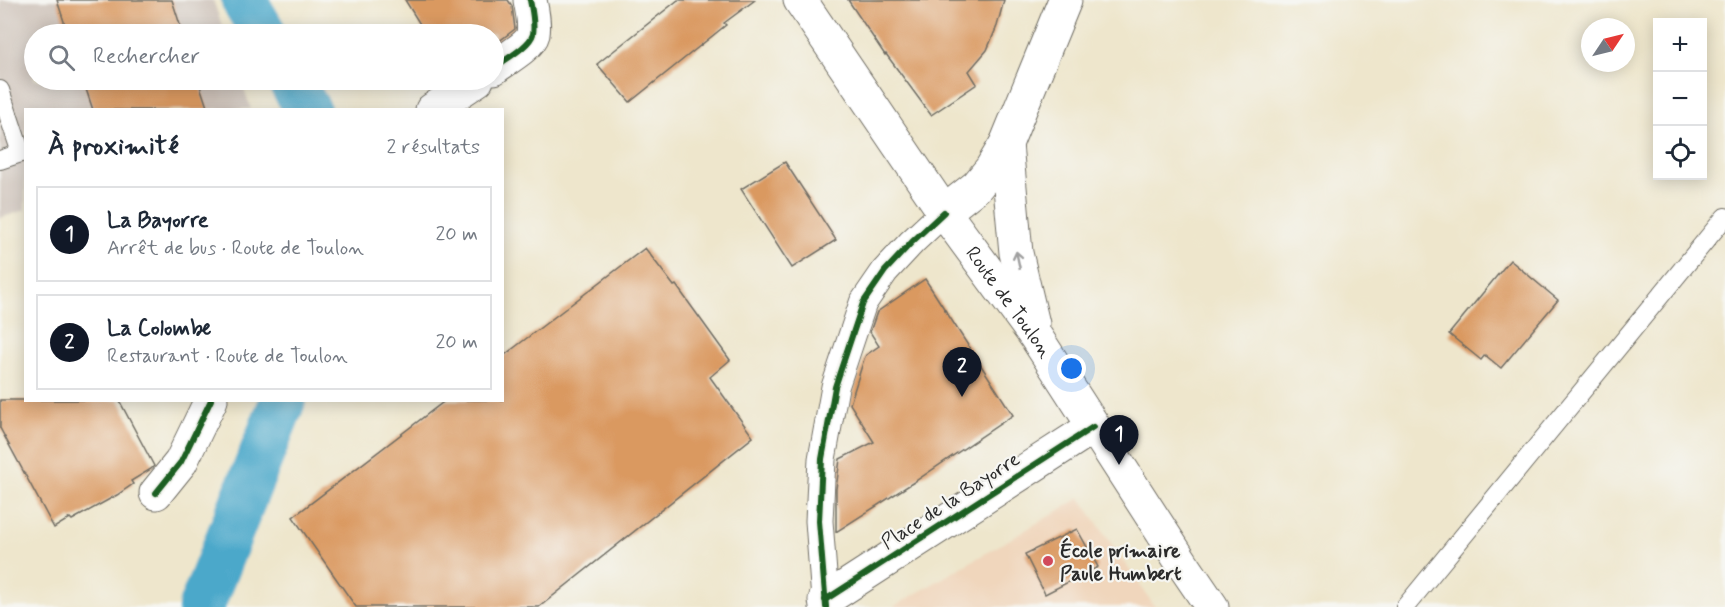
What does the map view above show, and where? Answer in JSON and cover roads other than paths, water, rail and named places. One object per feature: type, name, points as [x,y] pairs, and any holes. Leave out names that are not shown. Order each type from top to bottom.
[{"type":"main road","points":[[504,61],[533,36],[530,0]]},
{"type":"main road","name":"Route de Toulon","points":[[800,0],[944,212],[1036,337],[1212,607]]},
{"type":"main road","points":[[944,212],[977,186],[991,169],[1006,144],[1065,0]]},
{"type":"main road","points":[[435,108],[462,90]]},
{"type":"main road","points":[[1006,144],[1016,253],[1036,337]]},
{"type":"main road","points":[[156,493],[181,462],[210,402]]},
{"type":"main road","name":"Place de la Bayorre","points":[[826,604],[1093,427]]},
{"type":"street","points":[[826,604],[819,521],[822,459],[835,387],[863,303],[885,271],[944,212]]},
{"type":"lane","points":[[0,90],[21,153],[0,160]]},
{"type":"lane","points":[[1405,607],[1725,217]]},
{"type":"waterway","points":[[244,0],[258,24]]},
{"type":"waterway","points":[[296,90],[307,108]]},
{"type":"waterway","points":[[201,607],[282,402]]},
{"type":"place","name":"La Colombe","points":[[962,397]]},
{"type":"place","name":"La Bayorre","points":[[1119,465]]},
{"type":"place","name":"École primaire Paule Humbert","points":[[1048,561]]}]
